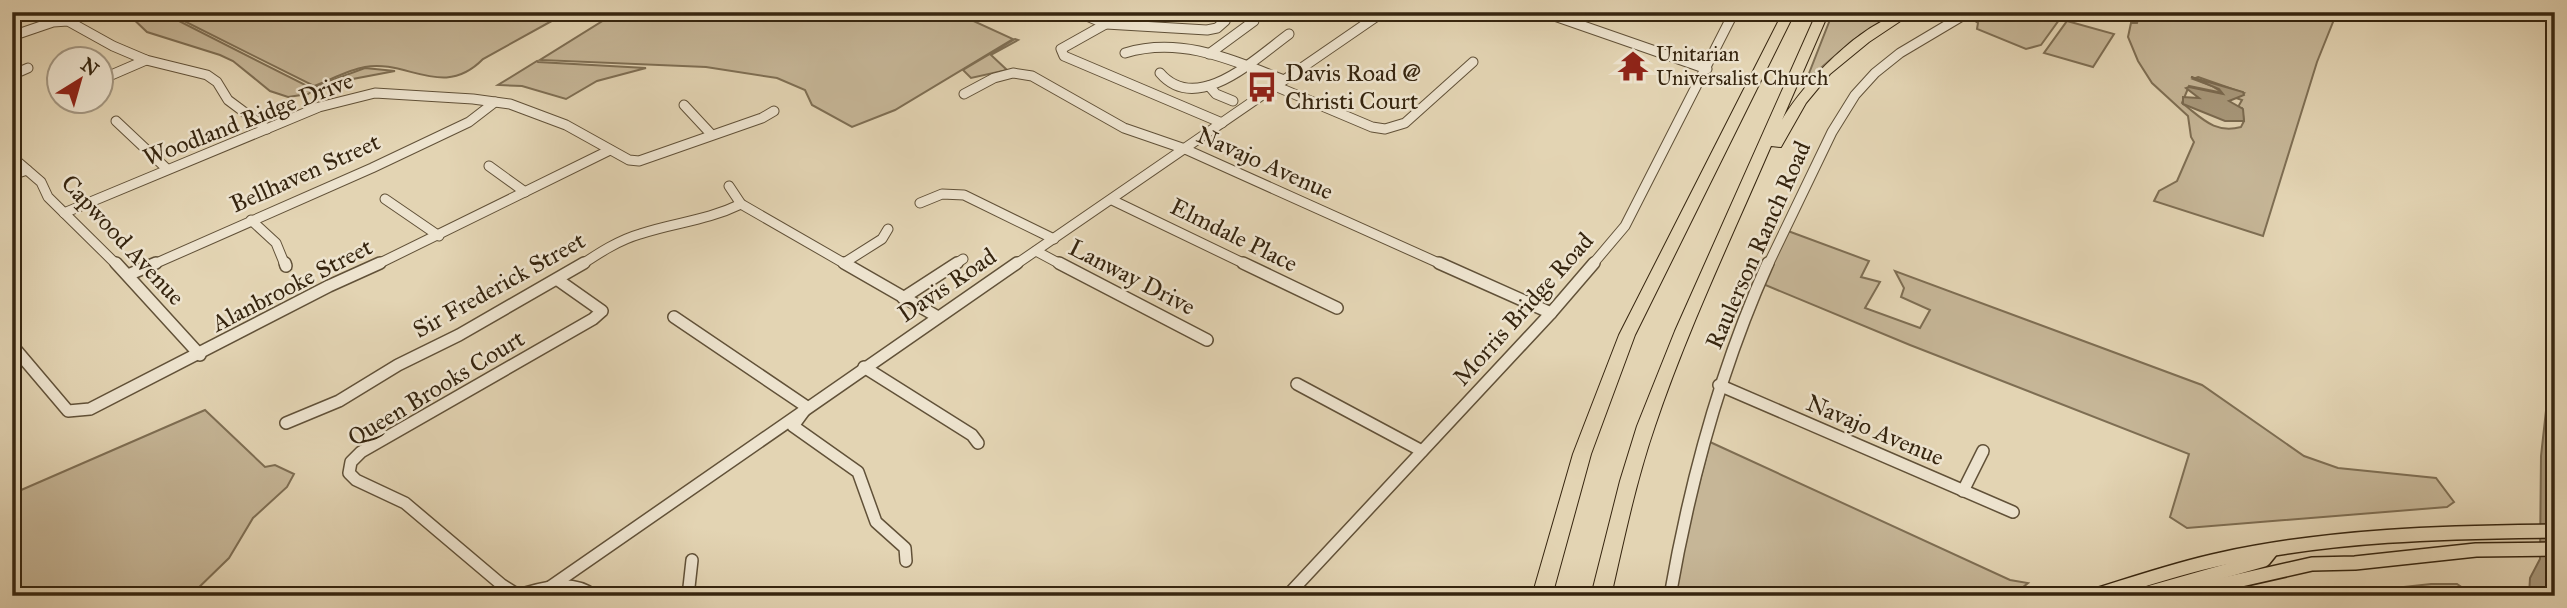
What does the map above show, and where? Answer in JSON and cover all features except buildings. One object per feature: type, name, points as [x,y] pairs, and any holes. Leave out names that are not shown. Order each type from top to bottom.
[{"type":"highway","points":[[1752,85],[1777,12]]},
{"type":"highway","points":[[1542,596],[1582,454],[1611,373],[1643,300],[1789,12]]},
{"type":"highway","points":[[1601,596],[1629,481],[1646,426],[1683,331],[1823,12]]},
{"type":"highway","points":[[1739,206],[1791,115],[1814,84],[1851,49],[1908,12]]},
{"type":"main road","points":[[2093,596],[2179,569],[2272,550],[2393,536],[2479,531],[2555,531]]},
{"type":"main road","points":[[2171,596],[2312,564],[2355,563],[2476,550],[2555,549]]},
{"type":"main road","points":[[2137,596],[2264,561],[2272,550]]},
{"type":"street","points":[[1077,12],[1106,24],[1207,30],[1217,28],[1225,21],[1222,16],[1213,12]]},
{"type":"street","points":[[1126,12],[1061,49],[1064,56],[1222,123]]},
{"type":"street","name":"Davis Road","points":[[542,592],[864,367],[1112,200],[1383,12]]},
{"type":"street","points":[[1543,12],[1707,69]]},
{"type":"street","name":"Morris Bridge Road","points":[[1287,596],[1551,313],[1625,226],[1734,12]]},
{"type":"street","name":"Raulerson Ranch Road","points":[[1670,596],[1679,541],[1719,386],[1768,261],[1848,105],[1861,86],[1886,64],[1969,12]]},
{"type":"street","points":[[12,36],[53,22],[68,21],[146,61],[195,70],[207,75],[218,82],[228,100],[267,128]]},
{"type":"street","points":[[1209,54],[1254,21]]},
{"type":"street","points":[[1160,73],[1170,84],[1183,89],[1209,86],[1289,34]]},
{"type":"street","points":[[1125,53],[1143,45],[1160,44],[1209,54],[1242,66],[1372,127],[1385,130],[1405,123],[1468,70],[1473,62]]},
{"type":"street","points":[[116,73],[146,61]]},
{"type":"street","points":[[12,75],[28,68]]},
{"type":"street","name":"Navajo Avenue","points":[[964,94],[994,78],[1013,73],[1032,76],[1124,128],[1185,149],[1551,313]]},
{"type":"street","points":[[1209,86],[1216,94],[1233,101]]},
{"type":"street","name":"Woodland Ridge Drive","points":[[64,213],[167,169],[231,146],[267,128],[361,94],[495,102],[524,108],[552,118],[629,160],[639,161],[762,118],[774,111]]},
{"type":"street","name":"Bellhaven Street","points":[[128,275],[469,122],[495,102]]},
{"type":"street","points":[[684,105],[711,134]]},
{"type":"street","points":[[116,121],[167,169]]},
{"type":"street","name":"Alanbrooke Street","points":[[12,345],[68,411],[90,409],[200,355],[329,286],[439,236],[610,150]]},
{"type":"street","name":"Capwood Avenue","points":[[12,157],[41,182],[48,197],[128,275],[200,355]]},
{"type":"street","points":[[489,166],[524,191]]},
{"type":"street","points":[[12,175],[27,170]]},
{"type":"street","points":[[730,186],[741,204],[938,317]]},
{"type":"street","points":[[920,203],[942,194],[964,195],[1054,239]]},
{"type":"street","points":[[385,199],[439,236]]},
{"type":"street","name":"Elmdale Place","points":[[1112,200],[1336,308]]},
{"type":"street","name":"Sir Frederick Street","points":[[286,423],[339,401],[398,365],[459,335],[558,280],[600,251],[639,234],[714,217],[741,204]]},
{"type":"street","points":[[251,220],[276,243],[286,266]]},
{"type":"street","points":[[844,263],[882,239],[888,229]]},
{"type":"street","name":"Lanway Drive","points":[[1037,251],[1208,340]]},
{"type":"street","points":[[903,298],[963,259]]},
{"type":"street","name":"Queen Brooks Court","points":[[542,592],[518,595],[502,585],[405,503],[356,480],[349,473],[351,462],[361,452],[602,311],[558,280]]},
{"type":"street","points":[[674,317],[807,407],[793,426],[858,472],[876,522],[905,548],[906,561]]},
{"type":"street","points":[[864,367],[972,435],[978,443]]},
{"type":"street","points":[[1297,384],[1422,451]]},
{"type":"street","name":"Navajo Avenue","points":[[1719,386],[2013,512]]},
{"type":"street","points":[[1963,491],[1983,451]]},
{"type":"street","points":[[688,596],[692,560]]},
{"type":"street","points":[[542,592],[573,583],[586,588],[595,596]]},
{"type":"shaded area","points":[[126,12],[170,12],[173,18],[311,88],[365,68],[395,71],[321,85],[308,94],[288,97],[270,91],[233,61],[220,55],[147,32]]},
{"type":"shaded area","points":[[174,12],[568,12],[483,59],[468,71],[454,76],[439,77],[380,66],[365,67],[314,86],[176,17]]},
{"type":"shaded area","points":[[617,12],[954,12],[1013,39],[895,110],[852,127],[812,105],[805,90],[777,78],[706,67],[540,60]]},
{"type":"shaded area","points":[[1833,12],[1901,12],[1853,40],[1806,81]]},
{"type":"shaded area","points":[[1974,12],[2097,12],[2081,21],[2062,16],[2041,45],[2026,49],[1977,29],[1978,23],[1968,16]]},
{"type":"shaded area","points":[[2126,12],[2337,12],[2317,62],[2263,236],[2154,201],[2159,191],[2177,181],[2194,142],[2188,116],[2152,83],[2138,61],[2128,37],[2131,23],[2137,23],[2139,16]],"holes":[[[2198,77],[2244,93],[2236,98],[2242,100],[2238,107],[2242,108],[2244,121],[2241,127],[2232,129],[2209,123],[2182,103],[2189,86],[2223,93],[2193,79]]]},
{"type":"shaded area","points":[[2067,21],[2114,34],[2093,67],[2044,53]]},
{"type":"shaded area","points":[[1015,39],[1018,40],[991,55],[1007,70],[971,78],[963,70]]},
{"type":"shaded area","points":[[537,61],[646,68],[597,81],[566,99],[522,86],[498,85]]},
{"type":"shaded area","points":[[1788,231],[1869,261],[1861,277],[1880,282],[1865,308],[1920,328],[1930,310],[1901,297],[1904,288],[1895,271],[2202,385],[2304,456],[2338,468],[2436,478],[2454,502],[2447,507],[2187,528],[2170,517],[2189,454],[1910,345],[1763,284]]},
{"type":"shaded area","points":[[205,410],[265,467],[275,465],[294,474],[287,487],[253,518],[229,558],[190,596],[12,596],[12,494]]},
{"type":"shaded area","points":[[1710,442],[2010,580],[2028,583],[2012,596],[1675,596],[1684,542]]},
{"type":"shaded area","points":[[2431,584],[2457,584],[2470,593],[2469,596],[2322,596]]},
{"type":"water","points":[[2191,77],[2243,92],[2244,95],[2229,101],[2243,109],[2244,121],[2225,121],[2183,104],[2183,97],[2199,98],[2186,88],[2189,87],[2223,94],[2219,89]]},
{"type":"water","points":[[2555,329],[2555,596],[2529,596],[2530,578],[2540,559],[2541,456]]},
{"type":"place","name":"Unitarian Universalist Church","points":[[1633,66]]},
{"type":"place","name":"Davis Road @ Christi Court","points":[[1262,87]]}]
